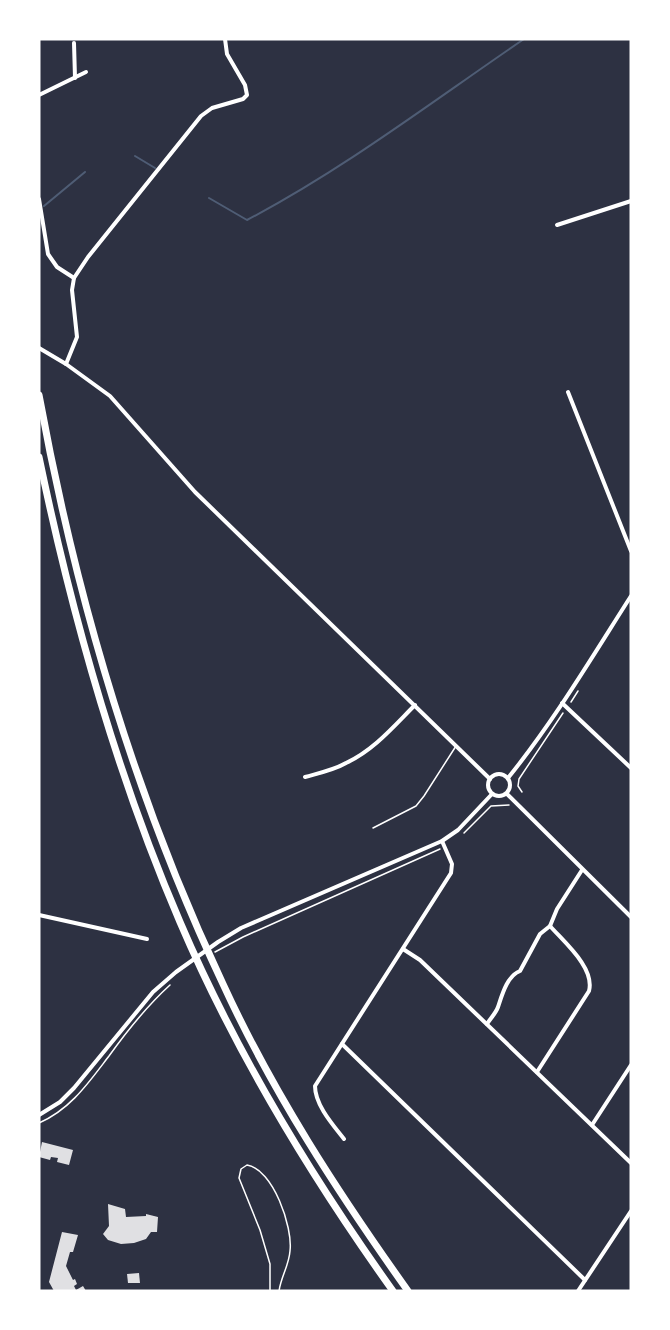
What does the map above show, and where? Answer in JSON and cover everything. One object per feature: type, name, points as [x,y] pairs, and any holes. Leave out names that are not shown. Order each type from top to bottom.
[{"type":"highway","points":[[39,394],[64,514],[113,698],[158,832],[192,916],[261,1059],[300,1128],[348,1205],[408,1291]]},
{"type":"highway","points":[[39,457],[80,630],[111,734],[146,838],[180,922],[244,1055],[290,1137],[338,1213],[393,1291]]},
{"type":"street","points":[[66,364],[77,337],[72,290],[74,278],[201,116],[212,108],[243,99],[247,94],[245,85],[227,54],[225,39]]},
{"type":"street","points":[[74,43],[75,78]]},
{"type":"street","points":[[39,95],[86,72]]},
{"type":"street","points":[[39,199],[48,254],[57,267],[74,278]]},
{"type":"street","points":[[557,225],[631,201]]},
{"type":"street","points":[[39,348],[66,364],[110,396],[195,492],[490,779]]},
{"type":"street","points":[[568,392],[631,551]]},
{"type":"street","points":[[508,778],[529,753],[631,596]]},
{"type":"street","points":[[562,703],[631,768]]},
{"type":"street","points":[[305,777],[348,763],[380,741],[416,705]]},
{"type":"street","points":[[499,774],[508,778],[511,784],[507,794],[498,797],[492,794],[488,785],[490,779],[499,774]]},
{"type":"street","points":[[39,1115],[60,1102],[74,1088],[153,992],[200,954],[242,928],[443,843],[492,794]]},
{"type":"street","points":[[507,794],[631,917]]},
{"type":"street","points":[[344,1139],[327,1115],[315,1093],[315,1086],[451,873],[452,864],[443,843]]},
{"type":"street","points":[[487,1024],[498,1007],[498,999],[514,974],[520,971],[540,934],[550,926],[557,909],[582,870]]},
{"type":"street","points":[[39,915],[147,939]]},
{"type":"street","points":[[537,1072],[589,991],[591,983],[586,968],[550,926]]},
{"type":"street","points":[[403,949],[420,960],[631,1163]]},
{"type":"street","points":[[342,1044],[585,1280]]},
{"type":"street","points":[[592,1125],[631,1065]]},
{"type":"street","points":[[578,1291],[631,1211]]},
{"type":"lane","points":[[373,828],[416,806],[456,745]]},
{"type":"lane","points":[[270,1291],[270,1264],[260,1230],[239,1178],[241,1169],[247,1165],[255,1166],[263,1173],[289,1225],[290,1252],[279,1291]]},
{"type":"path","points":[[491,806],[509,805]]},
{"type":"path","points":[[243,937],[434,852],[443,843]]},
{"type":"building","points":[[42,1142],[73,1150],[69,1165],[57,1162],[58,1158],[51,1157],[50,1160],[39,1157]]},
{"type":"building","points":[[108,1204],[125,1209],[126,1217],[146,1216],[146,1214],[158,1217],[157,1232],[151,1232],[146,1239],[134,1243],[121,1244],[108,1240],[103,1234],[109,1226]]},
{"type":"building","points":[[62,1232],[78,1235],[66,1266],[73,1280],[75,1279],[76,1290],[83,1286],[86,1291],[54,1291],[49,1282]]},
{"type":"building","points":[[139,1273],[140,1283],[128,1283],[127,1274]]},
{"type":"waterway","points":[[209,198],[247,220],[353,157],[524,39]]},
{"type":"waterway","points":[[135,156],[155,168]]},
{"type":"waterway","points":[[44,206],[85,172]]}]
